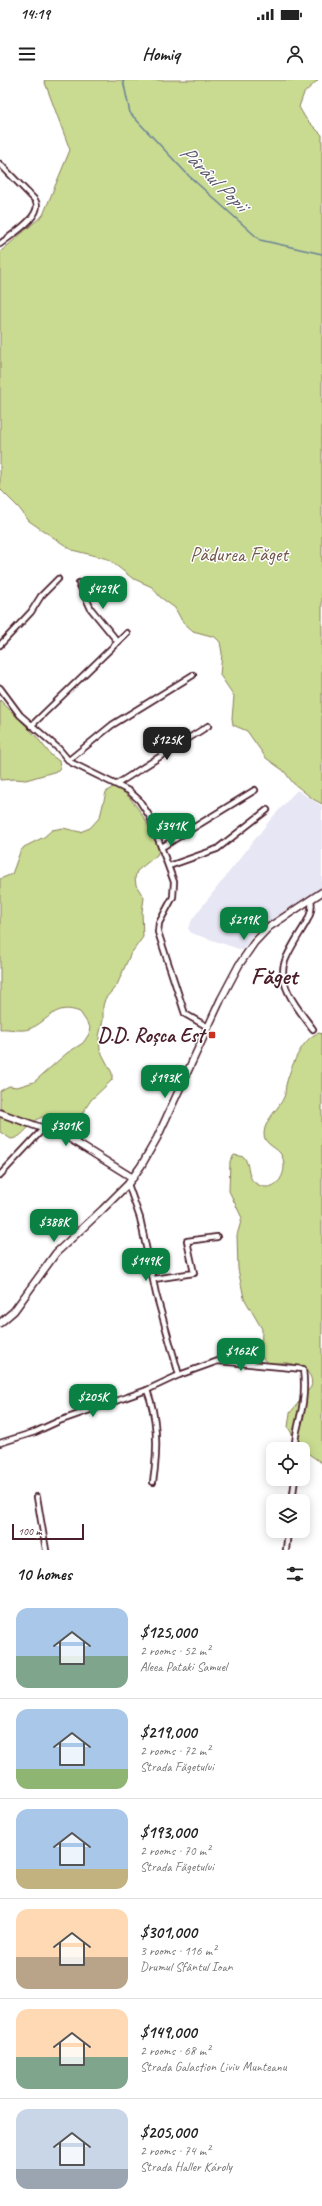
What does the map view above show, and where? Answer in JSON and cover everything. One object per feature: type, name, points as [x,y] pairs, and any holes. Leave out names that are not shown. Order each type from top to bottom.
[{"type":"main road","points":[[0,1323],[14,1311],[56,1253],[128,1184],[132,1178],[157,1138],[208,1027],[239,965],[254,942],[269,927],[322,892]]},
{"type":"main road","points":[[0,1113],[44,1128],[75,1142],[132,1178]]},
{"type":"street","points":[[0,164],[35,200],[38,206],[36,213],[32,218],[0,244]]},
{"type":"street","points":[[0,645],[32,612],[41,596],[58,579]]},
{"type":"street","points":[[79,583],[91,609],[118,642]]},
{"type":"street","points":[[31,726],[127,633]]},
{"type":"street","points":[[69,760],[112,725],[193,675]]},
{"type":"street","points":[[0,688],[20,715],[59,749],[69,760],[117,784],[139,800],[150,817],[174,882],[173,897],[159,923],[158,932],[185,1014],[208,1027]]},
{"type":"street","points":[[117,784],[208,726]]},
{"type":"street","points":[[162,847],[255,790]]},
{"type":"street","points":[[169,866],[217,849],[267,810]]},
{"type":"street","points":[[311,900],[312,906],[309,918],[288,954],[284,969],[284,979],[294,1004],[313,1029]]},
{"type":"street","points":[[0,1175],[44,1128]]},
{"type":"street","points":[[128,1184],[140,1218],[179,1375]]},
{"type":"street","points":[[154,1279],[194,1273],[187,1241],[217,1237]]},
{"type":"street","points":[[0,1443],[147,1390],[179,1375],[218,1362],[303,1369],[305,1384],[301,1415],[294,1442]]},
{"type":"street","points":[[147,1390],[154,1409],[156,1447],[153,1482]]},
{"type":"street","points":[[37,1497],[46,1550]]},
{"type":"street","points":[[286,1550],[287,1538]]},
{"type":"shaded area","points":[[297,790],[322,806],[322,887],[261,926],[242,950],[191,933],[188,928],[193,918],[270,820]]},
{"type":"green space","name":"Pădurea Făget","points":[[44,80],[318,80],[304,93],[299,107],[306,119],[322,135],[322,804],[313,799],[293,783],[284,771],[266,758],[247,731],[233,725],[232,718],[234,696],[220,675],[222,653],[220,642],[215,637],[193,631],[182,621],[175,608],[160,597],[152,587],[132,578],[108,559],[72,550],[29,521],[19,508],[0,489],[0,252],[43,215],[70,150]]},
{"type":"green space","points":[[0,700],[35,735],[51,755],[59,761],[60,768],[57,771],[26,780],[0,780]]},
{"type":"green space","points":[[114,786],[128,796],[135,804],[160,848],[157,855],[137,871],[135,878],[136,885],[144,898],[142,912],[143,937],[130,955],[117,985],[105,999],[103,1006],[103,1020],[99,1036],[100,1050],[112,1073],[112,1080],[91,1100],[75,1124],[68,1125],[51,1117],[44,1117],[34,1122],[21,1135],[11,1139],[0,1132],[0,1091],[9,1086],[17,1087],[34,1082],[67,1053],[83,1043],[89,1034],[90,1027],[80,1012],[64,1009],[58,1011],[29,1029],[0,1029],[0,879],[12,874],[20,852],[24,847],[44,837],[52,830],[63,828],[80,832],[90,828],[100,817],[106,792]]},
{"type":"green space","points":[[319,1033],[322,1034],[322,1463],[310,1455],[310,1442],[297,1442],[288,1427],[290,1413],[311,1387],[311,1377],[305,1370],[297,1365],[282,1363],[268,1364],[261,1356],[262,1329],[244,1298],[238,1269],[237,1235],[242,1218],[229,1191],[230,1161],[234,1155],[244,1157],[252,1180],[261,1186],[268,1187],[273,1185],[282,1177],[284,1163],[282,1156],[268,1143],[264,1137],[265,1128],[269,1119],[284,1097],[288,1078],[298,1054],[307,1041]]},
{"type":"waterway","name":"Pârâul Popii","points":[[123,80],[130,113],[189,176],[260,240],[322,254]]},
{"type":"place","name":"D.D. Roșca Est","points":[[212,1035]]},
{"type":"district","name":"Făget","points":[[274,976]]}]
